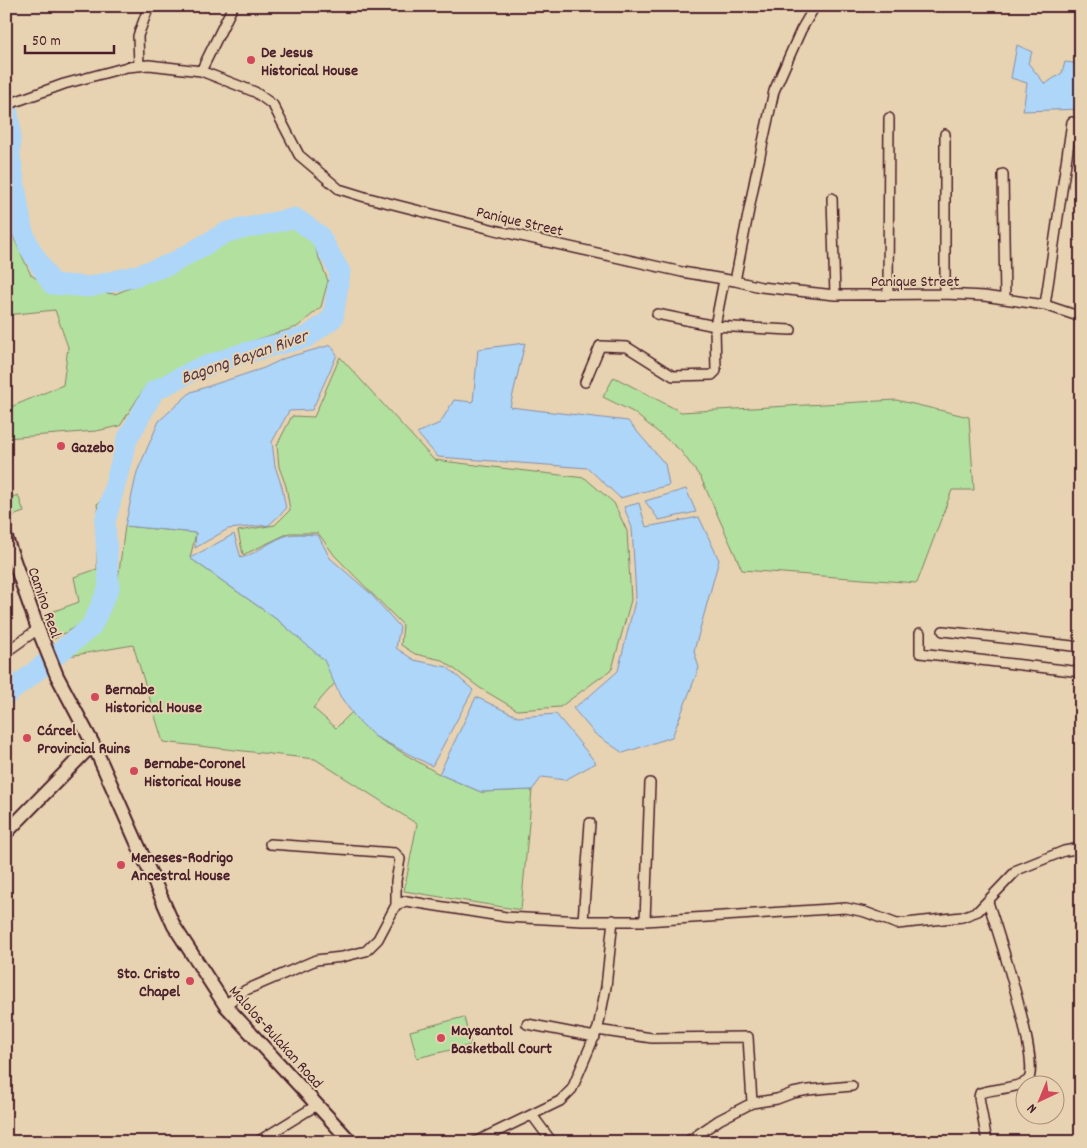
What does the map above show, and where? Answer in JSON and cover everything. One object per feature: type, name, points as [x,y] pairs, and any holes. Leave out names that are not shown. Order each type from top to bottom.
[{"type":"main road","name":"Camino Real","points":[[6,538],[44,646],[57,676]]},
{"type":"main road","name":"Malolos-Bulakan Road","points":[[57,676],[93,744],[174,926],[225,1005],[351,1142]]},
{"type":"main road","points":[[6,833],[93,744]]},
{"type":"street","points":[[139,66],[138,36],[149,6]]},
{"type":"street","points":[[201,71],[233,6]]},
{"type":"street","points":[[735,281],[774,91],[801,30],[814,6]]},
{"type":"street","name":"Panique Street","points":[[11,104],[64,84],[127,67],[149,65],[201,71],[255,92],[272,105],[300,155],[339,189],[503,232],[682,272],[762,287],[835,295],[945,294],[1005,299],[1045,305],[1081,317]]},
{"type":"street","points":[[888,295],[889,118]]},
{"type":"street","points":[[1045,305],[1072,122]]},
{"type":"street","points":[[945,134],[945,294]]},
{"type":"street","points":[[1002,174],[1005,299]]},
{"type":"street","points":[[832,198],[835,295]]},
{"type":"street","points":[[586,382],[600,346],[627,347],[673,376],[712,376],[716,371],[715,326],[724,280]]},
{"type":"street","points":[[657,314],[715,326],[791,330]]},
{"type":"street","points":[[6,652],[38,629]]},
{"type":"street","points":[[943,632],[1081,647]]},
{"type":"street","points":[[920,634],[920,653],[1081,672]]},
{"type":"street","points":[[645,921],[650,783]]},
{"type":"street","points":[[583,920],[590,823]]},
{"type":"street","points":[[225,1005],[246,990],[316,960],[342,957],[366,951],[378,939],[396,905],[396,881],[400,859],[394,852],[270,844]]},
{"type":"street","points":[[396,905],[406,901],[506,917],[645,921],[846,908],[864,912],[897,924],[962,917],[978,911],[1017,870],[1064,850],[1081,848]]},
{"type":"street","points":[[988,902],[1025,1029],[1032,1073],[1028,1080],[1021,1084],[980,1092],[978,1097],[988,1142]]},
{"type":"street","points":[[475,1142],[560,1101],[572,1089],[596,1034],[606,987],[613,920]]},
{"type":"street","points":[[527,1024],[596,1034],[652,1038],[748,1037],[752,1103]]},
{"type":"street","points":[[687,1142],[719,1120],[752,1103],[777,1099],[793,1092],[852,1086]]},
{"type":"street","points":[[257,1142],[318,1105]]},
{"type":"street","points":[[532,1115],[552,1142]]},
{"type":"green space","points":[[289,225],[311,238],[328,281],[321,307],[297,327],[217,352],[147,384],[120,426],[96,431],[6,438],[6,409],[63,385],[68,347],[55,310],[6,315],[6,231],[10,230],[31,275],[51,288],[115,294],[162,275],[225,239]]},
{"type":"green space","points":[[340,357],[434,460],[585,478],[614,503],[627,531],[631,600],[612,669],[560,707],[517,710],[480,688],[442,660],[415,654],[401,645],[403,625],[335,556],[318,533],[289,533],[243,555],[238,531],[275,525],[290,510],[286,486],[279,467],[277,445],[292,416],[314,417]]},
{"type":"green space","points":[[614,377],[681,412],[896,400],[969,417],[974,490],[952,490],[917,583],[742,570],[701,478],[680,450],[633,412],[603,397]]},
{"type":"green space","points":[[18,495],[24,512],[9,517],[6,509],[6,499]]},
{"type":"green space","points":[[107,495],[104,516],[105,588],[89,619],[54,639],[43,615],[79,602],[74,577],[97,569],[97,551],[102,541],[97,504]]},
{"type":"green space","points":[[125,526],[196,533],[190,558],[279,621],[325,660],[335,683],[313,708],[336,728],[352,712],[374,736],[439,774],[481,792],[532,790],[521,910],[404,891],[417,824],[315,759],[163,742],[133,645],[69,656],[97,624],[117,587]]},
{"type":"green space","name":"Maysantol Basketball Court","points":[[464,1017],[471,1045],[417,1058],[410,1031]]},
{"type":"water","points":[[1017,45],[1032,52],[1028,63],[1045,84],[1062,73],[1065,62],[1081,64],[1081,109],[1023,111],[1027,83],[1011,78]]},
{"type":"water","points":[[525,343],[510,407],[628,421],[665,464],[669,485],[620,498],[588,468],[438,457],[417,433],[440,423],[454,400],[473,402],[478,349]]},
{"type":"water","points":[[331,345],[337,355],[312,410],[289,411],[272,442],[275,466],[282,487],[286,509],[269,525],[228,529],[195,548],[196,533],[125,526],[137,472],[159,421],[191,392],[264,368],[285,358]]},
{"type":"water","points":[[686,489],[696,512],[659,520],[645,501]]},
{"type":"water","points":[[639,503],[646,527],[699,517],[719,560],[694,651],[699,668],[672,737],[623,753],[595,734],[573,708],[618,671],[636,597],[632,528],[624,507]]},
{"type":"water","points":[[234,534],[241,558],[289,535],[318,535],[330,558],[370,593],[400,627],[396,648],[414,660],[447,667],[473,690],[432,766],[374,736],[355,717],[340,696],[324,660],[279,621],[190,558]]},
{"type":"water","points":[[476,697],[518,717],[556,714],[596,763],[565,780],[542,777],[532,790],[481,792],[439,774]]},
{"type":"waterway","name":"Bagong Bayan River","points":[[6,100],[10,128],[10,156],[22,229],[29,247],[52,284],[89,287],[135,276],[171,264],[227,232],[295,218],[319,235],[340,272],[333,318],[307,337],[241,354],[195,370],[154,391],[127,440],[105,522],[109,588],[91,627],[6,695]]},
{"type":"place","name":"De Jesus Historical House","points":[[251,60]]},
{"type":"place","name":"Gazebo","points":[[61,446]]},
{"type":"place","name":"Bernabe Historical House","points":[[95,697]]},
{"type":"place","name":"Cárcel Provincial Ruins","points":[[27,738]]},
{"type":"place","name":"Bernabe-Coronel Historical House","points":[[134,771]]},
{"type":"place","name":"Meneses-Rodrigo Ancestral House","points":[[121,865]]},
{"type":"place","name":"Sto. Cristo Chapel","points":[[190,981]]},
{"type":"place","name":"Maysantol Basketball Court","points":[[441,1038]]}]
